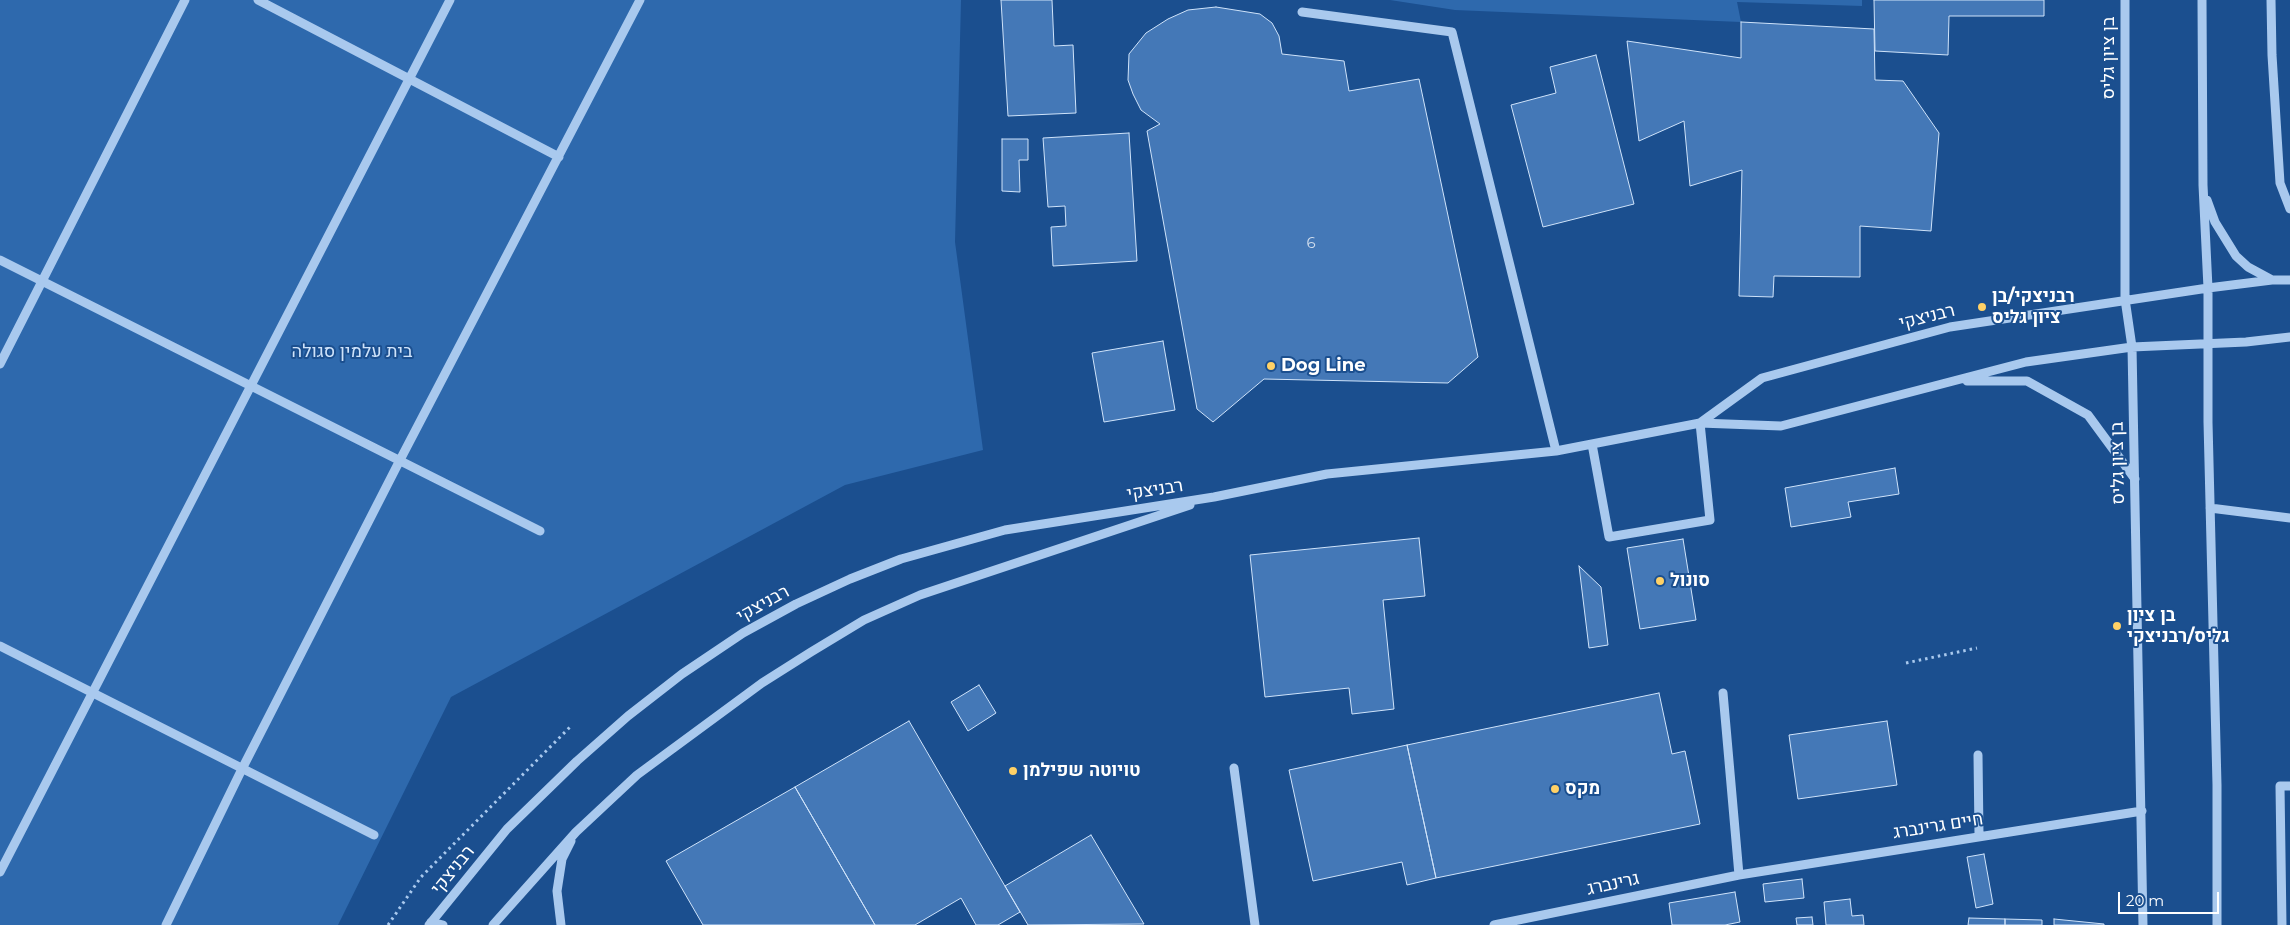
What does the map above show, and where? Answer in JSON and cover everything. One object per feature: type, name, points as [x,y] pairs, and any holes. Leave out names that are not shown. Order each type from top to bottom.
[{"type":"street","points":[[0,364],[185,0]]},
{"type":"street","points":[[258,0],[559,156]]},
{"type":"street","points":[[0,872],[94,694],[450,0]]},
{"type":"street","points":[[166,925],[242,769],[400,460],[640,0]]},
{"type":"street","name":"בן ציון גליס","points":[[2125,0],[2125,299],[2132,347],[2143,925]]},
{"type":"street","points":[[2202,0],[2202,185],[2208,288],[2210,508],[2217,775],[2217,925]]},
{"type":"street","points":[[2271,0],[2272,56],[2280,182],[2290,209]]},
{"type":"street","points":[[1302,12],[1452,32],[1556,451]]},
{"type":"street","points":[[2202,185],[2215,222],[2236,256],[2248,267],[2272,280]]},
{"type":"street","points":[[0,260],[540,531]]},
{"type":"street","name":"רבניצקי","points":[[1700,423],[1762,378],[1950,327],[2125,299],[2272,280],[2290,280]]},
{"type":"street","name":"רבניצקי","points":[[431,924],[507,829],[577,761],[628,716],[682,674],[743,633],[796,604],[850,579],[911,556],[1005,530],[1214,497],[1327,474],[1556,451],[1700,423],[1781,426],[2026,362],[2132,347],[2208,342],[2246,342],[2290,337]]},
{"type":"street","points":[[1954,381],[2027,381],[2088,415],[2135,479]]},
{"type":"street","points":[[1592,444],[1609,537],[1710,520],[1700,423]]},
{"type":"street","name":"רבניצקי","points":[[493,925],[576,832],[637,775],[687,736],[762,683],[864,620],[920,595],[1214,497]]},
{"type":"street","points":[[2210,508],[2290,518]]},
{"type":"street","points":[[0,646],[374,836]]},
{"type":"street","points":[[1723,693],[1739,875]]},
{"type":"street","points":[[1978,755],[1979,835]]},
{"type":"street","points":[[1234,768],[1255,925]]},
{"type":"street","points":[[2282,925],[2280,786],[2290,786]]},
{"type":"street","name":"חיים גרינברג","points":[[1739,875],[1979,835],[2142,811]]},
{"type":"street","points":[[561,925],[557,891],[562,859],[576,832]]},
{"type":"street","name":"גרינברג","points":[[1494,925],[1739,875]]},
{"type":"street","points":[[431,924],[443,925]]},
{"type":"path","points":[[1906,663],[1977,648]]},
{"type":"path","points":[[388,925],[421,877],[572,725]]},
{"type":"green space","name":"בית עלמין סגולה","points":[[0,0],[961,0],[955,242],[983,450],[845,485],[451,697],[338,925],[0,925]]},
{"type":"green space","points":[[1390,0],[1862,0],[1862,6],[1737,2],[1741,22],[1455,10]]},
{"type":"building","points":[[1001,0],[1052,0],[1054,46],[1073,45],[1076,113],[1008,116]]},
{"type":"building","points":[[1874,0],[2044,0],[2044,16],[1949,16],[1948,55],[1875,51]]},
{"type":"building","points":[[1216,7],[1260,14],[1272,23],[1279,36],[1282,54],[1344,61],[1349,91],[1419,79],[1478,357],[1448,383],[1264,379],[1213,422],[1197,409],[1147,131],[1160,124],[1141,110],[1133,94],[1128,80],[1129,54],[1146,33],[1168,19],[1188,10]]},
{"type":"building","points":[[1741,22],[1874,29],[1875,80],[1903,81],[1939,133],[1931,231],[1860,226],[1860,277],[1774,276],[1773,297],[1739,296],[1742,170],[1690,186],[1684,121],[1639,141],[1627,41],[1741,58]]},
{"type":"building","points":[[1596,55],[1634,204],[1543,227],[1511,105],[1556,93],[1550,67]]},
{"type":"building","points":[[1129,133],[1137,261],[1053,266],[1051,227],[1066,226],[1065,206],[1048,207],[1043,138]]},
{"type":"building","points":[[1002,139],[1028,139],[1028,160],[1019,160],[1020,192],[1002,191]]},
{"type":"building","points":[[1163,341],[1175,410],[1104,422],[1092,353]]},
{"type":"building","points":[[1895,468],[1899,494],[1848,502],[1851,517],[1791,527],[1785,488]]},
{"type":"building","points":[[1419,538],[1425,596],[1383,600],[1394,709],[1352,714],[1349,688],[1265,697],[1250,555]]},
{"type":"building","points":[[1683,539],[1696,620],[1640,629],[1627,548]]},
{"type":"building","points":[[1579,566],[1601,587],[1608,645],[1589,648]]},
{"type":"building","points":[[979,685],[996,713],[968,731],[951,702]]},
{"type":"building","name":"מקס","points":[[1659,693],[1672,754],[1685,751],[1700,824],[1436,878],[1407,745]]},
{"type":"building","points":[[909,721],[1020,912],[998,925],[976,925],[961,898],[915,925],[875,925],[795,787]]},
{"type":"building","points":[[1887,721],[1897,785],[1798,799],[1789,735]]},
{"type":"building","points":[[1407,745],[1436,878],[1407,885],[1402,862],[1313,881],[1289,770]]},
{"type":"building","points":[[795,787],[875,925],[703,925],[666,861]]},
{"type":"building","points":[[1091,835],[1144,924],[1028,925],[1005,886]]},
{"type":"building","points":[[1984,854],[1993,904],[1976,908],[1967,857]]},
{"type":"building","points":[[1802,879],[1804,898],[1765,902],[1763,884]]},
{"type":"building","points":[[1735,892],[1740,922],[1725,925],[1672,925],[1669,903]]},
{"type":"building","points":[[1850,899],[1852,916],[1863,915],[1864,925],[1826,925],[1824,902]]},
{"type":"building","points":[[1812,917],[1813,925],[1797,925],[1796,918]]},
{"type":"building","points":[[1969,918],[2005,919],[2005,925],[1968,925]]},
{"type":"building","points":[[2005,919],[2042,920],[2042,925],[2005,925]]},
{"type":"building","points":[[2054,919],[2104,924],[2104,925],[2054,925]]},
{"type":"place","name":"רבניצקי/בן ציון גליס","points":[[1982,307]]},
{"type":"place","name":"Dog Line","points":[[1271,366]]},
{"type":"place","name":"סונול","points":[[1660,581]]},
{"type":"place","name":"בן ציון גליס/רבניצקי","points":[[2117,626]]},
{"type":"place","name":"טויוטה שפילמן","points":[[1013,771]]},
{"type":"place","name":"מקס","points":[[1555,789]]}]
